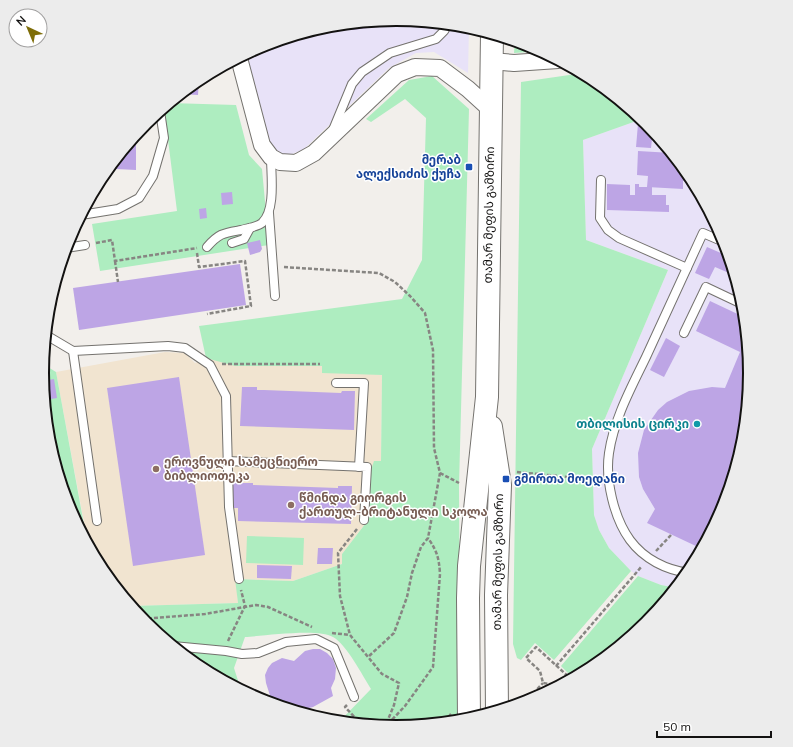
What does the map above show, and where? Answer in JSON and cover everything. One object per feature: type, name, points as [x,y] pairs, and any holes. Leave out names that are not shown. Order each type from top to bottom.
[{"type":"main road","name":"თამარ მეფის გამზირი","points":[[482,710],[496,595],[500,484],[487,397],[492,40]]},
{"type":"main road","name":"თამარ მეფის გამზირი","points":[[468,484],[487,397]]},
{"type":"main road","points":[[468,484],[482,572],[482,710]]},
{"type":"main road","points":[[468,484],[468,598],[482,710]]},
{"type":"street","points":[[491,61],[514,63],[547,61]]},
{"type":"street","points":[[240,64],[262,145],[271,157],[280,162],[296,163],[314,153],[396,74],[415,66],[440,68],[468,89],[490,109]]},
{"type":"lane","points":[[330,138],[352,84],[362,72],[390,52],[436,39],[445,30]]},
{"type":"lane","points":[[88,215],[118,209],[139,198],[153,176],[164,138],[161,118]]},
{"type":"lane","points":[[271,157],[272,195],[269,213],[275,296]]},
{"type":"lane","points":[[600,180],[600,218],[608,230],[619,238],[687,268]]},
{"type":"lane","points":[[207,247],[215,238],[223,233],[250,228],[261,224],[269,213]]},
{"type":"lane","points":[[232,243],[244,239],[250,228]]},
{"type":"lane","points":[[681,572],[667,568],[649,558],[637,549],[626,534],[618,517],[612,497],[609,472],[609,454],[619,414],[703,233],[717,239]]},
{"type":"lane","points":[[73,247],[85,245]]},
{"type":"lane","points":[[684,333],[706,287],[736,301]]},
{"type":"lane","points":[[51,338],[73,351],[168,346],[185,348],[210,364],[226,396],[229,507],[239,579]]},
{"type":"lane","points":[[73,351],[97,521]]},
{"type":"lane","points":[[336,383],[364,383],[359,467]]},
{"type":"lane","points":[[227,461],[367,468],[364,520]]},
{"type":"lane","points":[[182,647],[242,654],[258,653],[286,642],[316,639],[334,648],[354,697]]},
{"type":"path","points":[[85,245],[112,240],[118,282]]},
{"type":"path","points":[[196,248],[199,267],[245,261],[251,306],[208,314]]},
{"type":"path","points":[[115,261],[185,250]]},
{"type":"path","points":[[273,266],[379,273],[395,282],[410,296],[424,313],[433,350],[434,448],[440,472],[428,538],[421,547],[412,573],[407,597],[394,633],[368,657]]},
{"type":"path","points":[[210,364],[320,364]]},
{"type":"path","points":[[440,472],[468,484]]},
{"type":"path","points":[[511,472],[579,478]]},
{"type":"path","points":[[364,520],[338,553],[340,596],[350,635],[382,674],[399,682],[394,705],[388,721]]},
{"type":"path","points":[[649,558],[671,535]]},
{"type":"path","points":[[391,721],[405,706],[433,667],[440,574],[439,560],[436,549],[428,538]]},
{"type":"path","points":[[556,666],[637,572]]},
{"type":"path","points":[[227,644],[245,606],[239,579]]},
{"type":"path","points":[[150,618],[205,614],[256,605],[268,607],[318,630]]},
{"type":"path","points":[[328,632],[350,635]]},
{"type":"path","points":[[543,683],[540,671],[526,658],[536,647],[567,676]]},
{"type":"path","points":[[543,683],[551,684]]},
{"type":"path","points":[[533,693],[543,683]]},
{"type":"path","points":[[349,712],[355,718]]},
{"type":"shaded area","points":[[396,26],[442,29],[469,34],[468,73],[434,52],[416,53],[389,68],[304,149],[285,157],[276,152],[269,144],[247,60],[285,44],[351,29]]},
{"type":"shaded area","points":[[635,121],[658,144],[685,180],[708,220],[726,262],[737,306],[741,328],[744,374],[741,419],[732,463],[726,485],[708,527],[685,567],[671,587],[661,585],[638,576],[631,571],[609,548],[599,530],[594,515],[592,449],[668,270],[586,240],[583,140]]},
{"type":"shaded area","points":[[165,352],[185,353],[195,363],[206,358],[322,366],[382,375],[381,461],[371,470],[369,519],[342,554],[342,564],[293,581],[236,579],[238,603],[138,606],[108,567],[85,526],[56,372]]},
{"type":"green space","points":[[515,46],[529,52],[514,53]]},
{"type":"green space","points":[[573,75],[608,98],[635,121],[583,140],[586,240],[668,270],[592,449],[594,515],[599,530],[609,548],[631,571],[554,660],[535,643],[521,660],[517,658],[513,644],[521,82]]},
{"type":"green space","points":[[432,76],[469,109],[459,486],[460,654],[458,715],[442,718],[396,721],[344,717],[371,689],[349,653],[333,637],[326,634],[304,633],[245,637],[234,668],[239,683],[203,662],[185,649],[167,635],[138,606],[238,603],[235,579],[293,581],[342,564],[342,554],[369,519],[371,470],[374,461],[381,461],[382,375],[322,373],[322,366],[235,366],[206,358],[199,326],[402,299],[422,260],[426,118],[405,99],[371,122],[366,119],[409,80]]},
{"type":"green space","points":[[178,103],[236,105],[249,155],[262,169],[269,245],[100,271],[92,224],[177,211],[165,114]]},
{"type":"green space","points":[[49,368],[56,372],[84,525],[67,485],[56,441],[52,419]]},
{"type":"green space","points":[[247,536],[304,538],[303,565],[246,563]]},
{"type":"green space","points":[[638,576],[661,585],[671,587],[658,603],[626,635],[608,649],[569,674],[561,666]]},
{"type":"building","points":[[367,28],[367,28],[351,29]]},
{"type":"building","points":[[198,88],[198,95],[190,95]]},
{"type":"building","points":[[638,124],[652,138],[651,148],[636,147]]},
{"type":"building","points":[[136,143],[136,170],[116,169],[121,162]]},
{"type":"building","points":[[638,151],[665,153],[686,181],[683,181],[683,189],[647,187],[648,176],[637,175]]},
{"type":"building","points":[[607,184],[630,185],[630,195],[635,195],[635,184],[639,184],[639,187],[652,187],[652,195],[666,195],[666,205],[669,205],[669,212],[607,210]]},
{"type":"building","points":[[232,192],[233,204],[222,205],[221,193]]},
{"type":"building","points":[[206,208],[207,218],[200,219],[199,209]]},
{"type":"building","points":[[260,240],[262,249],[260,252],[250,255],[247,243]]},
{"type":"building","points":[[707,247],[723,254],[729,273],[715,267],[709,279],[695,273]]},
{"type":"building","points":[[240,264],[246,305],[79,330],[73,288]]},
{"type":"building","name":"თბილისის ცირკი","points":[[710,301],[739,314],[741,328],[744,374],[741,419],[732,463],[718,506],[697,547],[647,523],[655,509],[643,489],[639,477],[638,453],[644,430],[658,410],[667,402],[689,391],[712,387],[725,388],[740,352],[696,331]]},
{"type":"building","points":[[666,338],[680,346],[664,377],[650,370]]},
{"type":"building","name":"ეროვნული სამეცნიერო ბიბლიოთეკა","points":[[179,377],[205,555],[133,566],[107,388]]},
{"type":"building","points":[[54,379],[57,398],[50,399],[49,380]]},
{"type":"building","points":[[242,387],[257,387],[257,390],[341,393],[342,391],[355,391],[354,430],[240,426]]},
{"type":"building","points":[[233,483],[338,488],[338,486],[352,486],[351,524],[238,521],[238,508],[232,508]]},
{"type":"building","points":[[318,548],[333,548],[332,564],[317,564]]},
{"type":"building","points":[[257,565],[292,566],[291,579],[257,578]]},
{"type":"building","points":[[320,649],[333,659],[336,668],[335,679],[331,688],[333,696],[313,707],[306,709],[271,698],[265,675],[268,668],[272,663],[282,658],[294,661],[305,651]]},
{"type":"place","name":"მერაბ ალექსიძის ქუჩა","points":[[469,167]]},
{"type":"place","name":"თბილისის ცირკი","points":[[697,424]]},
{"type":"place","name":"ეროვნული სამეცნიერო ბიბლიოთეკა","points":[[156,469]]},
{"type":"place","name":"გმირთა მოედანი","points":[[506,479]]},
{"type":"place","name":"წმინდა გიორგის ქართულ-ბრიტანული სკოლა","points":[[291,505]]}]
